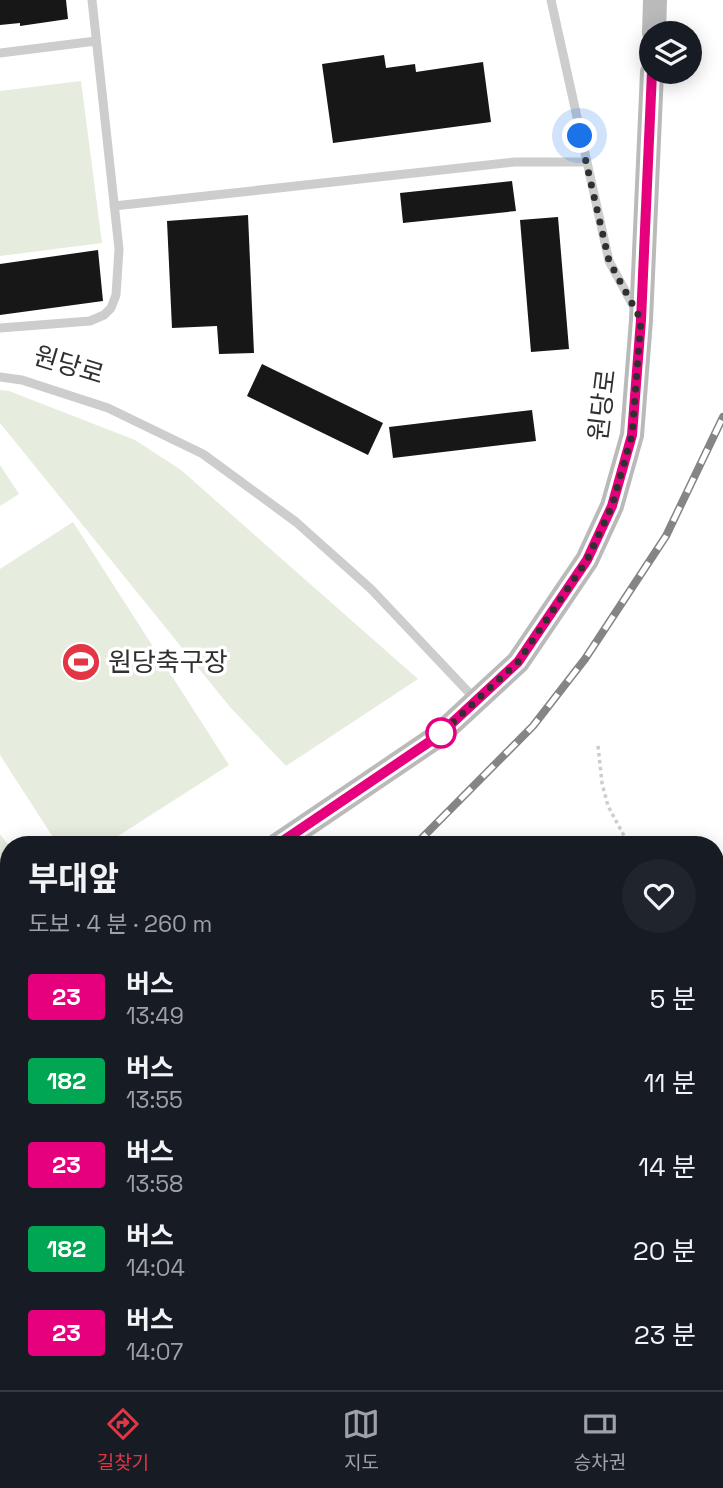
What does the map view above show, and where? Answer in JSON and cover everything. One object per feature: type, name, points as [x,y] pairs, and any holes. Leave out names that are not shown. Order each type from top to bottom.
[{"type":"main road","points":[[654,21],[655,0]]},
{"type":"main road","name":"원당로","points":[[290,836],[438,736],[518,662],[587,560],[612,506],[632,435],[641,320],[651,84]]},
{"type":"lane","points":[[0,328],[90,321],[104,315],[111,308],[116,295],[118,249],[92,0]]},
{"type":"lane","points":[[551,0],[609,261],[641,320]]},
{"type":"lane","points":[[0,53],[96,41]]},
{"type":"lane","points":[[114,206],[515,162],[586,162]]},
{"type":"lane","name":"원당로","points":[[0,377],[22,380],[108,408],[203,454],[296,522],[372,589],[477,700]]},
{"type":"path","points":[[598,746],[602,783],[608,806],[624,836]]},
{"type":"shaded area","points":[[81,81],[102,243],[0,256],[0,91]]},
{"type":"shaded area","points":[[0,390],[9,391],[135,440],[181,470],[418,679],[286,766],[230,707],[0,423]]},
{"type":"shaded area","points":[[0,465],[19,494],[0,506]]},
{"type":"shaded area","name":"원당축구장","points":[[73,522],[229,765],[118,836],[52,836],[0,755],[0,569]]},
{"type":"building","points":[[0,0],[66,0],[68,19],[20,26],[20,23],[0,25]]},
{"type":"building","points":[[384,55],[386,68],[415,64],[416,72],[483,62],[491,122],[333,143],[322,64]]},
{"type":"building","points":[[512,181],[516,211],[403,223],[400,193]]},
{"type":"building","points":[[248,215],[254,353],[219,354],[217,326],[172,328],[167,221]]},
{"type":"building","points":[[558,217],[569,349],[531,352],[520,220]]},
{"type":"building","points":[[98,250],[103,301],[0,315],[0,264]]},
{"type":"building","points":[[262,364],[383,423],[368,455],[247,396]]},
{"type":"building","points":[[532,410],[536,441],[393,458],[389,427]]},
{"type":"railway","points":[[424,836],[533,726],[585,659],[666,536],[723,417]]},
{"type":"bus line","name":"23","points":[[290,836],[438,736],[518,662],[587,560],[612,506],[632,435],[641,320],[651,84]]},
{"type":"place","name":"원당축구장","points":[[81,662]]},
{"type":"route","points":[[441,733],[438,736],[518,662],[587,560],[612,506],[632,435],[641,320],[609,261],[580,136]]}]
